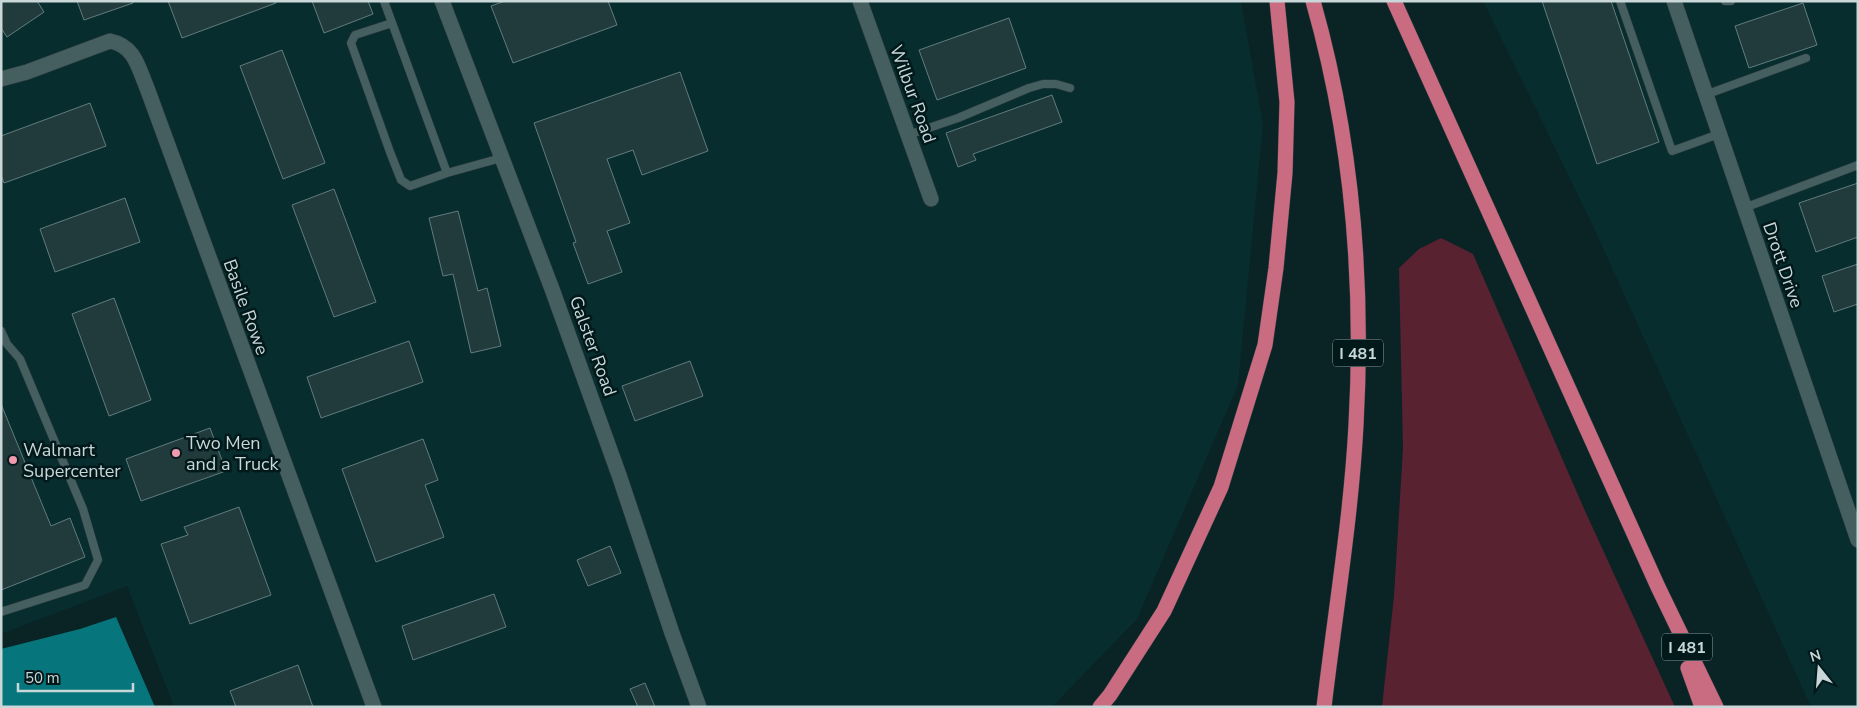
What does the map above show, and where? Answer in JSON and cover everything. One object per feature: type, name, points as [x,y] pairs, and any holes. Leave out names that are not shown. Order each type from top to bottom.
[{"type":"highway","points":[[1100,707],[1110,695],[1164,611],[1221,487],[1265,345],[1276,268],[1285,173],[1287,102],[1277,1]]},
{"type":"highway","name":"I 481","points":[[1312,1],[1326,49],[1342,128],[1354,222],[1358,371],[1356,426],[1349,502],[1324,707]]},
{"type":"highway","name":"I 481","points":[[1394,1],[1658,587],[1716,707]]},
{"type":"highway","points":[[1658,587],[1702,707]]},
{"type":"street","name":"Galster Road","points":[[442,1],[555,298],[619,475],[699,707]]},
{"type":"street","name":"Wilbur Road","points":[[860,1],[931,199]]},
{"type":"street","name":"Drott Drive","points":[[1674,1],[1858,540]]},
{"type":"street","name":"Basile Rowe","points":[[1,79],[27,72],[110,41],[126,47],[133,55],[374,707]]},
{"type":"lane","points":[[384,1],[447,173]]},
{"type":"lane","points":[[1620,1],[1672,150],[1719,134]]},
{"type":"lane","points":[[1725,1],[1731,1]]},
{"type":"lane","points":[[392,23],[355,36],[351,43],[401,180],[410,186],[447,173],[501,158]]},
{"type":"lane","points":[[1705,95],[1806,58]]},
{"type":"lane","points":[[908,135],[958,118],[1029,88],[1043,84],[1056,84],[1070,88]]},
{"type":"lane","points":[[1744,208],[1858,165]]},
{"type":"lane","points":[[1,612],[85,585],[98,560],[83,509],[20,359],[7,344],[2,334]]},
{"type":"shaded area","points":[[1,1],[1241,1],[1263,125],[1238,385],[1137,619],[1052,707],[174,707],[127,586],[1,634]]},
{"type":"shaded area","points":[[1483,1],[1858,1],[1858,707],[1811,707],[1593,226]]},
{"type":"shaded area","points":[[1441,238],[1473,254],[1585,511],[1675,707],[1382,707],[1394,596],[1403,448],[1399,268],[1419,249]]},
{"type":"water","points":[[116,617],[155,707],[1,707],[1,649],[80,629]]},
{"type":"building","points":[[1,1],[37,1],[44,12],[7,37],[1,28]]},
{"type":"building","points":[[77,1],[133,1],[133,3],[84,20]]},
{"type":"building","points":[[168,1],[276,1],[276,3],[182,38]]},
{"type":"building","points":[[312,1],[368,1],[373,14],[324,33]]},
{"type":"building","points":[[505,1],[608,1],[617,25],[513,63],[491,6]]},
{"type":"building","points":[[1542,1],[1611,1],[1659,142],[1597,164]]},
{"type":"building","points":[[1803,3],[1817,45],[1749,68],[1735,26]]},
{"type":"building","points":[[1009,18],[1026,68],[937,100],[919,50]]},
{"type":"building","points":[[282,50],[325,163],[283,179],[240,66]]},
{"type":"building","points":[[680,72],[708,151],[642,175],[633,150],[607,159],[630,223],[607,231],[622,272],[588,284],[573,243],[576,242],[534,123]]},
{"type":"building","points":[[1052,95],[1062,122],[973,154],[976,160],[958,167],[946,133]]},
{"type":"building","points":[[90,103],[106,146],[4,183],[1,175],[1,136]]},
{"type":"building","points":[[1858,183],[1858,237],[1816,252],[1799,203]]},
{"type":"building","points":[[334,189],[376,302],[334,317],[292,205]]},
{"type":"building","points":[[125,198],[140,242],[55,272],[40,229]]},
{"type":"building","points":[[458,211],[478,291],[487,288],[501,346],[471,353],[453,274],[443,276],[429,218]]},
{"type":"building","points":[[1858,264],[1858,304],[1834,312],[1822,276]]},
{"type":"building","points":[[114,298],[151,400],[109,416],[72,314]]},
{"type":"building","points":[[409,341],[423,382],[321,418],[307,377]]},
{"type":"building","points":[[690,361],[703,396],[635,421],[622,386]]},
{"type":"building","name":"Walmart Supercenter","points":[[1,404],[51,526],[70,518],[85,557],[1,590]]},
{"type":"building","points":[[210,428],[226,471],[141,501],[126,459]]},
{"type":"building","points":[[423,439],[438,480],[425,485],[444,537],[376,562],[342,469]]},
{"type":"building","points":[[239,507],[271,595],[190,624],[161,544],[188,535],[184,527]]},
{"type":"building","points":[[610,546],[621,573],[588,586],[577,560]]},
{"type":"building","points":[[494,594],[506,627],[413,660],[402,626]]},
{"type":"building","points":[[298,665],[313,707],[236,707],[230,691]]},
{"type":"building","points":[[645,683],[655,707],[638,707],[630,689]]},
{"type":"place","name":"Two Men and a Truck","points":[[176,453]]},
{"type":"place","name":"Walmart Supercenter","points":[[13,460]]}]
